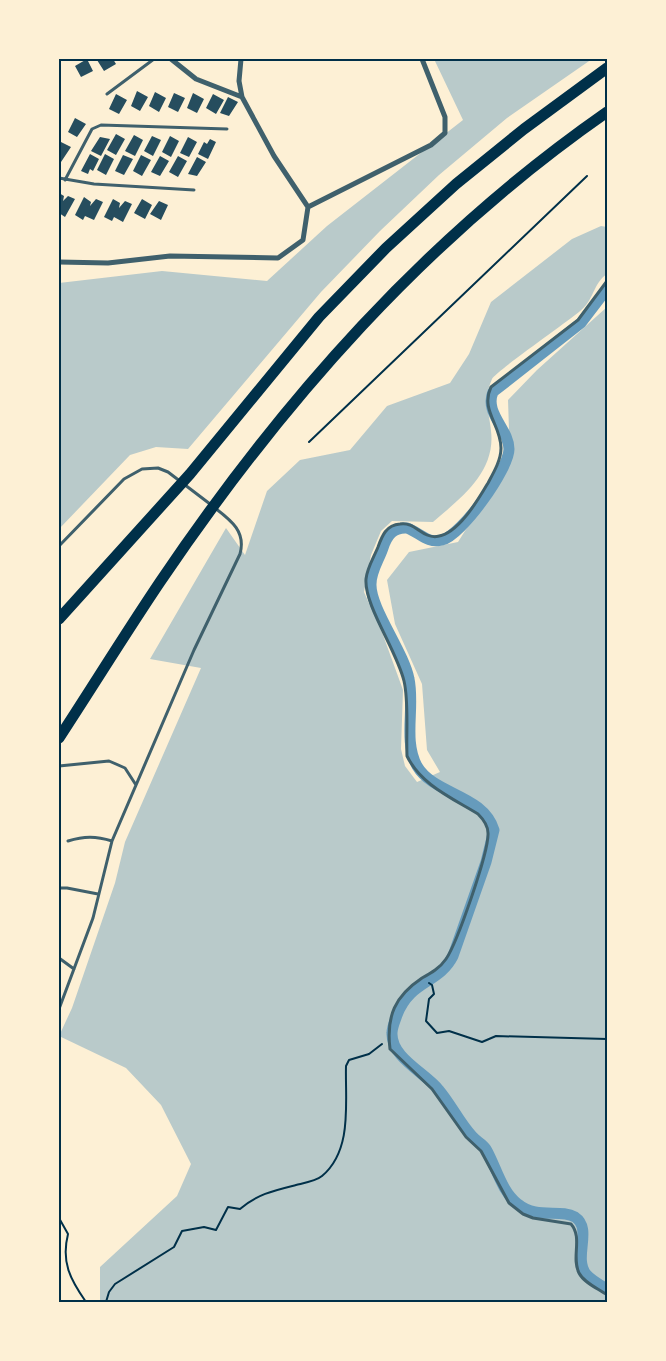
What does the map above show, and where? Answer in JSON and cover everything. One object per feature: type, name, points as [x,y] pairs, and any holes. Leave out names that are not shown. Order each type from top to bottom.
[{"type":"highway","points":[[59,618],[190,474],[319,318],[386,248],[456,184],[524,129],[607,68]]},
{"type":"highway","points":[[59,738],[160,581],[279,420],[338,350],[382,302],[458,228],[543,158],[607,112]]},
{"type":"street","points":[[171,59],[196,79],[242,97]]},
{"type":"street","points":[[59,262],[108,263],[170,256],[278,258],[303,240],[308,207],[274,156],[242,97],[239,82],[241,59]]},
{"type":"street","points":[[308,207],[431,145],[445,133],[445,117],[422,59]]},
{"type":"lane","points":[[107,94],[154,59]]},
{"type":"lane","points":[[65,180],[92,130],[101,125],[227,129]]},
{"type":"lane","points":[[59,178],[94,184],[194,190]]},
{"type":"lane","points":[[607,281],[578,320],[491,387],[487,401],[499,435],[500,453],[488,482],[462,521],[446,535],[438,537],[429,536],[404,523],[391,526],[383,535],[367,573],[369,599],[396,656],[404,683],[407,756],[412,766],[426,781],[478,814],[485,821],[489,834],[480,872],[449,954],[439,967],[400,996],[389,1026],[390,1049],[432,1089],[466,1137],[481,1151],[509,1203],[522,1214],[533,1218],[571,1224],[575,1229],[576,1264],[579,1272],[589,1283],[607,1295]]},
{"type":"lane","points":[[59,546],[128,475],[137,470],[152,467],[168,472],[230,519],[241,536],[241,549],[237,561],[194,650],[112,841],[93,918],[59,1009]]},
{"type":"lane","points":[[59,766],[109,761],[125,768],[136,786]]},
{"type":"lane","points":[[68,841],[84,836],[101,837],[112,841]]},
{"type":"lane","points":[[59,888],[98,894]]},
{"type":"lane","points":[[59,958],[74,969]]},
{"type":"path","points":[[309,442],[587,176]]},
{"type":"path","points":[[429,984],[432,985],[434,994],[429,999],[426,1021],[437,1033],[449,1030],[482,1042],[496,1036],[607,1039]]},
{"type":"path","points":[[106,1302],[109,1292],[115,1284],[174,1247],[182,1231],[204,1227],[216,1230],[228,1207],[240,1209],[250,1200],[282,1187],[294,1186],[321,1177],[343,1142],[346,1066],[349,1060],[369,1054],[389,1041]]},
{"type":"path","points":[[59,1218],[68,1234],[64,1251],[71,1280],[86,1302]]},
{"type":"shaded area","points":[[434,59],[592,59],[507,118],[439,175],[380,231],[321,292],[188,449],[156,447],[130,455],[59,529],[59,283],[162,271],[267,281],[327,226],[463,120]]},
{"type":"shaded area","points":[[601,226],[607,227],[607,274],[599,282],[588,303],[492,379],[487,394],[491,446],[488,459],[482,471],[465,493],[433,522],[392,521],[381,531],[371,555],[364,592],[383,635],[403,690],[401,749],[405,766],[417,782],[440,772],[427,750],[422,684],[395,624],[387,580],[409,552],[458,542],[510,460],[508,400],[537,370],[607,307],[607,1302],[100,1302],[100,1267],[177,1196],[191,1164],[161,1105],[126,1068],[59,1036],[72,1008],[115,883],[125,842],[201,668],[150,659],[226,528],[245,555],[267,491],[300,460],[350,450],[387,406],[450,383],[469,354],[491,302],[572,239]]},
{"type":"building","points":[[87,59],[93,71],[81,77],[75,66]]},
{"type":"building","points":[[113,59],[116,64],[104,71],[97,60]]},
{"type":"building","points":[[137,91],[148,97],[140,111],[131,106]]},
{"type":"building","points":[[155,92],[166,98],[159,112],[149,106]]},
{"type":"building","points":[[174,93],[185,98],[178,112],[168,107]]},
{"type":"building","points":[[193,93],[204,99],[197,113],[187,108]]},
{"type":"building","points":[[116,94],[127,100],[119,114],[109,109]]},
{"type":"building","points":[[213,94],[224,100],[216,114],[206,108]]},
{"type":"building","points":[[228,97],[238,102],[229,116],[220,113]]},
{"type":"building","points":[[75,118],[86,124],[77,137],[68,132]]},
{"type":"building","points":[[116,134],[125,139],[116,155],[107,150]]},
{"type":"building","points":[[134,135],[143,140],[135,156],[125,151]]},
{"type":"building","points":[[152,136],[161,140],[153,156],[144,151]]},
{"type":"building","points":[[170,136],[179,141],[171,157],[162,152]]},
{"type":"building","points":[[100,137],[110,139],[101,156],[91,151]]},
{"type":"building","points":[[188,137],[197,142],[189,157],[180,153]]},
{"type":"building","points":[[210,139],[216,142],[208,159],[198,154],[204,142],[207,144]]},
{"type":"building","points":[[61,142],[71,147],[61,162],[59,160],[59,146]]},
{"type":"building","points":[[90,154],[99,159],[93,171],[90,169],[88,174],[81,171]]},
{"type":"building","points":[[105,154],[114,159],[106,175],[97,170]]},
{"type":"building","points":[[123,155],[133,159],[124,175],[115,171]]},
{"type":"building","points":[[141,155],[151,160],[142,176],[133,171]]},
{"type":"building","points":[[160,156],[169,161],[160,176],[151,172]]},
{"type":"building","points":[[178,156],[187,161],[178,177],[169,172]]},
{"type":"building","points":[[197,157],[206,162],[197,176],[188,174]]},
{"type":"building","points":[[59,193],[64,196],[63,201],[68,196],[75,199],[65,217],[59,213]]},
{"type":"building","points":[[84,197],[91,202],[90,206],[96,199],[103,202],[94,220],[85,216],[83,220],[75,215]]},
{"type":"building","points":[[113,199],[120,203],[119,208],[125,201],[132,204],[123,222],[114,217],[112,221],[104,217]]},
{"type":"building","points":[[142,199],[152,205],[145,219],[134,213]]},
{"type":"building","points":[[159,201],[168,205],[161,220],[150,214]]},
{"type":"waterway","points":[[607,289],[581,323],[493,392],[492,407],[508,442],[509,449],[501,471],[472,514],[451,535],[442,540],[427,539],[407,528],[394,531],[385,544],[371,579],[372,594],[376,605],[401,656],[409,679],[411,745],[417,766],[425,776],[435,783],[480,809],[488,818],[494,830],[486,862],[453,956],[440,972],[409,995],[397,1015],[392,1028],[393,1042],[403,1058],[439,1090],[467,1131],[483,1145],[512,1199],[525,1209],[533,1212],[562,1213],[575,1217],[580,1222],[583,1236],[581,1260],[583,1267],[590,1278],[607,1289]]}]
